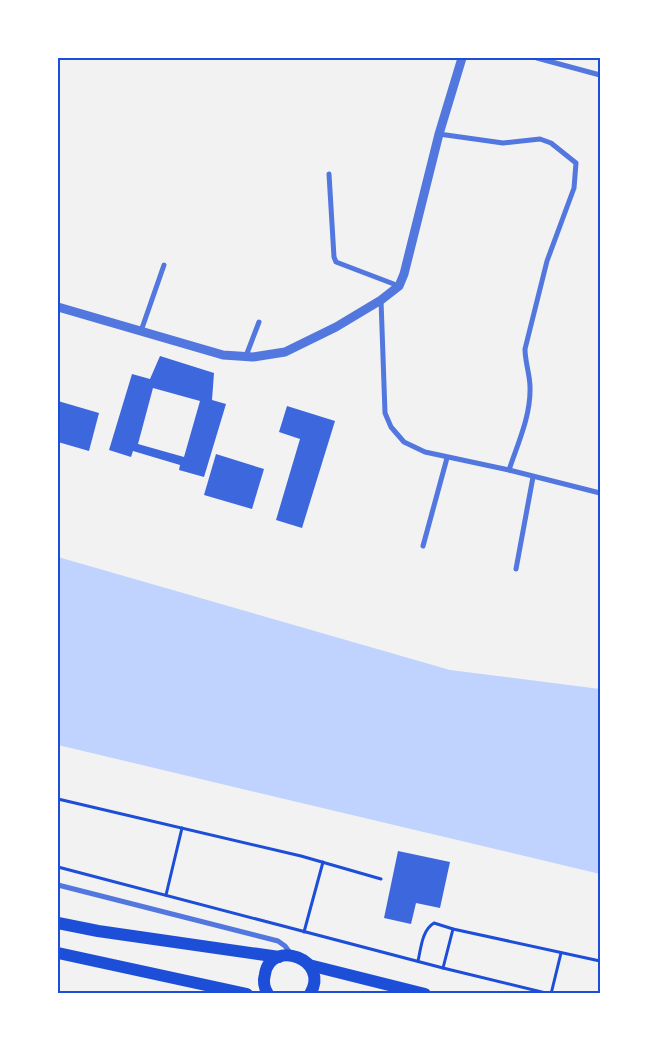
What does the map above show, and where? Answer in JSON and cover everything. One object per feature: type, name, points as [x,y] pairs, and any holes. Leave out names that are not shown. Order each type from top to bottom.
[{"type":"main road","points":[[58,923],[98,931],[304,960],[313,973],[314,982],[310,994]]},
{"type":"main road","points":[[58,953],[247,994]]},
{"type":"main road","points":[[268,994],[264,981],[265,971],[271,962],[285,956]]},
{"type":"main road","points":[[309,965],[425,994]]},
{"type":"street","points":[[58,307],[223,355],[246,356],[284,352],[336,327],[381,300],[399,286],[404,274],[439,134],[462,58]]},
{"type":"street","points":[[537,58],[600,75]]},
{"type":"street","points":[[439,134],[503,143],[540,139],[551,143],[576,162],[574,188],[548,261],[524,349],[530,386],[528,406],[509,470]]},
{"type":"street","points":[[329,174],[334,257],[336,262],[399,286]]},
{"type":"street","points":[[141,331],[164,265]]},
{"type":"street","points":[[381,300],[385,413],[391,427],[404,442],[424,452],[509,470],[600,494]]},
{"type":"street","points":[[246,356],[259,322]]},
{"type":"street","points":[[423,546],[447,458]]},
{"type":"street","points":[[516,569],[533,477]]},
{"type":"street","points":[[58,885],[278,941],[285,946],[285,956]]},
{"type":"path","points":[[58,799],[323,862],[381,879]]},
{"type":"path","points":[[166,895],[182,828]]},
{"type":"path","points":[[304,932],[323,862]]},
{"type":"path","points":[[58,867],[304,932],[551,994],[561,953]]},
{"type":"path","points":[[418,961],[425,932],[428,926],[434,923],[453,929],[600,961]]},
{"type":"path","points":[[444,968],[453,929]]},
{"type":"water","points":[[58,557],[450,670],[600,689],[600,874],[58,745]]},
{"type":"building","points":[[160,356],[214,373],[212,400],[226,404],[204,477],[179,470],[180,465],[133,451],[131,457],[109,450],[132,374],[150,379]],"holes":[[[153,388],[200,401],[184,457],[138,444]]]},
{"type":"building","points":[[58,401],[99,413],[89,451],[58,442]]},
{"type":"building","points":[[287,406],[335,421],[302,528],[276,520],[300,439],[279,432]]},
{"type":"building","points":[[216,454],[264,469],[252,509],[204,495]]},
{"type":"building","points":[[398,851],[450,862],[440,908],[416,903],[411,924],[384,918]]}]
